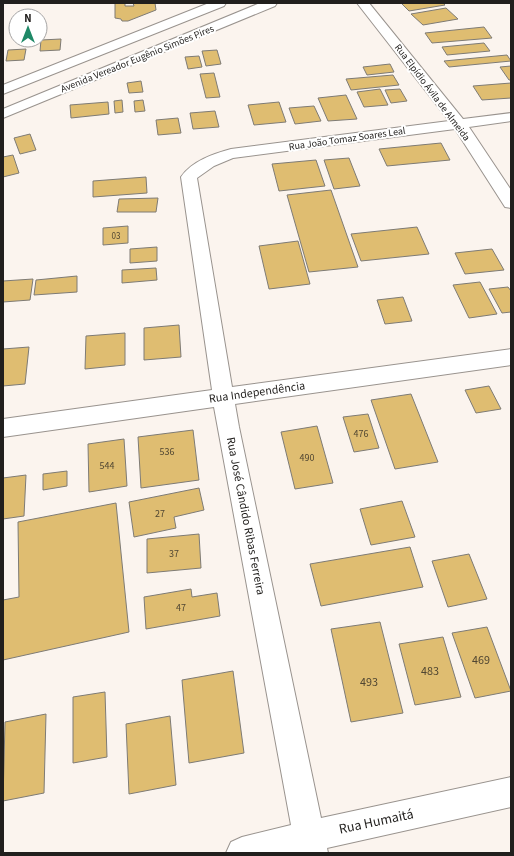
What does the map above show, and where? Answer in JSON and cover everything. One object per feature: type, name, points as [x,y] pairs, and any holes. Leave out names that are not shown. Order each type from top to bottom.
[{"type":"street","name":"Avenida Vereador Eugênio Simões Pires","points":[[3,90],[220,3]]},
{"type":"street","name":"Avenida Vereador Eugênio Simões Pires","points":[[3,114],[271,3]]},
{"type":"street","name":"Rua Elpídio Ávila de Almeida","points":[[363,3],[459,123],[511,203]]},
{"type":"street","points":[[195,13],[217,26]]},
{"type":"street","points":[[44,74],[65,88]]},
{"type":"street","name":"Rua João Tomaz Soares Leal","points":[[189,177],[196,169],[213,160],[231,154],[511,117]]},
{"type":"street","name":"Rua José Cândido Ribas Ferreira","points":[[189,177],[224,397],[310,844]]},
{"type":"street","name":"Rua Independência","points":[[3,428],[511,357]]},
{"type":"street","name":"Rua Humaitá","points":[[242,853],[310,844],[511,792]]},
{"type":"building","points":[[115,3],[125,3],[125,6],[134,6],[133,3],[155,3],[156,10],[128,21],[122,21],[121,19],[115,18]]},
{"type":"building","points":[[401,3],[443,3],[445,5],[409,11]]},
{"type":"building","points":[[446,8],[458,19],[423,25],[411,14]]},
{"type":"building","points":[[484,27],[492,38],[432,43],[425,33]]},
{"type":"building","points":[[61,39],[60,50],[40,51],[40,48],[48,48],[48,40]]},
{"type":"building","points":[[484,43],[490,51],[447,55],[442,47]]},
{"type":"building","points":[[26,49],[24,60],[6,61],[8,50]]},
{"type":"building","points":[[217,50],[221,64],[206,66],[202,51]]},
{"type":"building","points":[[507,55],[511,61],[449,67],[444,61]]},
{"type":"building","points":[[199,56],[202,67],[188,69],[185,57]]},
{"type":"building","points":[[390,64],[394,72],[367,75],[363,67]]},
{"type":"building","points":[[511,66],[511,80],[509,80],[500,67]]},
{"type":"building","points":[[214,73],[220,97],[206,98],[200,74]]},
{"type":"building","points":[[393,75],[399,85],[351,90],[346,79]]},
{"type":"building","points":[[141,81],[143,92],[129,93],[127,83]]},
{"type":"building","points":[[511,83],[511,98],[482,100],[473,86]]},
{"type":"building","points":[[380,89],[388,105],[364,107],[357,92]]},
{"type":"building","points":[[400,89],[407,101],[391,103],[385,90]]},
{"type":"building","points":[[346,95],[357,119],[328,121],[318,98]]},
{"type":"building","points":[[122,100],[123,112],[115,113],[114,101]]},
{"type":"building","points":[[143,100],[145,111],[135,112],[134,101]]},
{"type":"building","points":[[108,102],[109,114],[71,118],[70,105]]},
{"type":"building","points":[[279,102],[286,122],[254,125],[248,105]]},
{"type":"building","points":[[314,106],[321,121],[295,124],[289,108]]},
{"type":"building","points":[[215,111],[219,127],[193,129],[190,113]]},
{"type":"building","points":[[178,118],[181,133],[158,135],[156,120]]},
{"type":"building","points":[[30,134],[36,150],[20,154],[14,138]]},
{"type":"building","points":[[441,143],[450,160],[387,166],[379,149]]},
{"type":"building","points":[[13,155],[19,173],[3,177],[3,157]]},
{"type":"building","points":[[349,158],[360,186],[334,189],[324,160]]},
{"type":"building","points":[[316,160],[325,186],[279,191],[272,164]]},
{"type":"building","points":[[146,177],[147,193],[93,197],[93,181]]},
{"type":"building","points":[[331,190],[358,267],[309,272],[287,195]]},
{"type":"building","points":[[158,198],[156,212],[117,212],[119,199]]},
{"type":"building","points":[[128,226],[128,243],[103,245],[103,228]]},
{"type":"building","points":[[417,227],[429,254],[361,261],[351,234]]},
{"type":"building","points":[[298,241],[310,284],[269,289],[259,246]]},
{"type":"building","points":[[157,247],[157,261],[130,263],[130,249]]},
{"type":"building","points":[[492,249],[504,270],[465,274],[455,253]]},
{"type":"building","points":[[156,268],[157,280],[122,283],[122,270]]},
{"type":"building","points":[[77,276],[77,292],[34,295],[36,280]]},
{"type":"building","points":[[33,279],[30,300],[3,302],[3,281]]},
{"type":"building","points":[[480,282],[497,314],[469,318],[453,285]]},
{"type":"building","points":[[508,287],[511,291],[511,312],[502,313],[489,289]]},
{"type":"building","points":[[403,297],[412,321],[385,324],[377,300]]},
{"type":"building","points":[[179,325],[181,357],[144,360],[144,328]]},
{"type":"building","points":[[125,333],[125,365],[85,369],[86,336]]},
{"type":"building","points":[[29,347],[25,384],[3,386],[3,349]]},
{"type":"building","points":[[489,386],[501,409],[476,413],[465,390]]},
{"type":"building","points":[[411,394],[438,462],[395,469],[371,400]]},
{"type":"building","points":[[368,414],[379,448],[354,452],[343,417]]},
{"type":"building","points":[[317,426],[333,483],[295,489],[281,432]]},
{"type":"building","points":[[193,430],[199,480],[141,488],[138,437]]},
{"type":"building","points":[[124,439],[127,486],[89,492],[88,444]]},
{"type":"building","points":[[67,471],[67,486],[43,490],[43,474]]},
{"type":"building","points":[[26,475],[24,516],[3,519],[3,478]]},
{"type":"building","points":[[199,488],[204,510],[174,517],[176,528],[134,537],[129,502]]},
{"type":"building","points":[[402,501],[415,537],[371,545],[360,509]]},
{"type":"building","points":[[116,503],[129,632],[3,660],[3,600],[19,597],[18,522]]},
{"type":"building","points":[[199,534],[201,568],[147,573],[147,539]]},
{"type":"building","points":[[410,547],[423,587],[321,606],[310,564]]},
{"type":"building","points":[[469,554],[487,599],[448,607],[432,561]]},
{"type":"building","points":[[191,589],[192,597],[217,593],[220,616],[146,629],[144,597]]},
{"type":"building","points":[[380,622],[403,713],[351,722],[331,629]]},
{"type":"building","points":[[487,627],[511,691],[475,698],[452,633]]},
{"type":"building","points":[[443,637],[461,697],[415,705],[399,644]]},
{"type":"building","points":[[233,671],[244,753],[189,763],[182,680]]},
{"type":"building","points":[[105,692],[107,757],[73,763],[73,697]]},
{"type":"building","points":[[46,714],[44,793],[3,801],[5,722]]},
{"type":"building","points":[[170,716],[176,785],[129,794],[126,724]]}]
